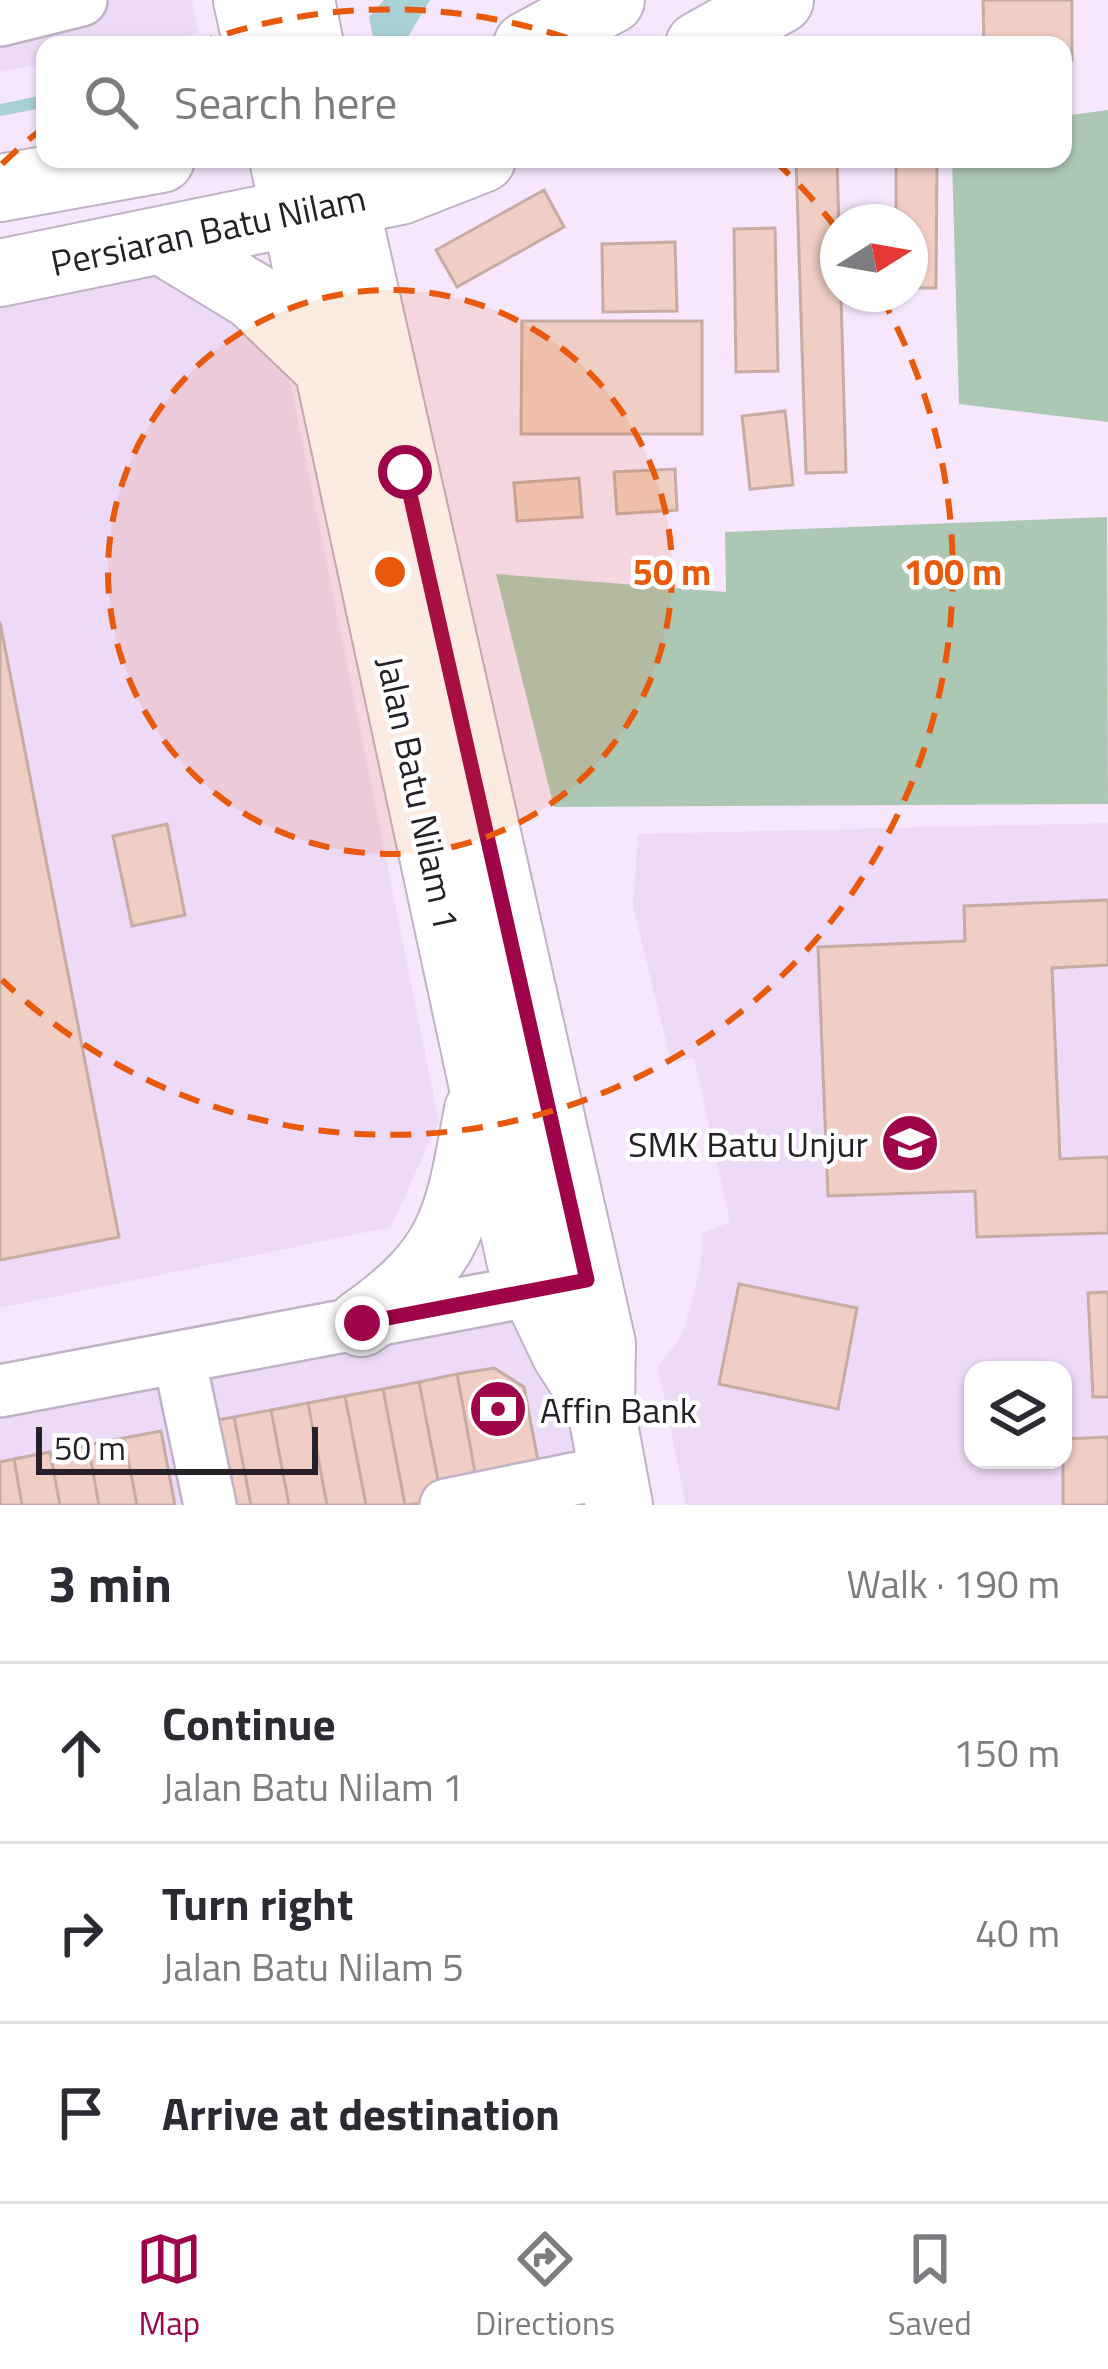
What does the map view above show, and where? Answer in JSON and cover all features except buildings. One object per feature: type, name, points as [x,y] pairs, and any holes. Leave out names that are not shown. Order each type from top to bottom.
[{"type":"main road","points":[[239,36],[246,0]]},
{"type":"main road","points":[[246,0],[255,36]]},
{"type":"main road","points":[[301,0],[308,36]]},
{"type":"main road","points":[[544,36],[611,0]]},
{"type":"main road","points":[[716,36],[780,0]]},
{"type":"main road","points":[[0,188],[105,168]]},
{"type":"main road","points":[[368,310],[408,224],[464,168]]},
{"type":"main road","name":"Persiaran Batu Nilam","points":[[0,273],[160,240],[314,184],[464,168]]},
{"type":"main road","name":"Jalan Batu Nilam 1","points":[[314,184],[368,310],[561,1286],[611,1462]]},
{"type":"main road","name":"Jalan Batu Nilam 1","points":[[314,184],[327,367],[520,1258],[561,1286]]},
{"type":"main road","points":[[160,240],[253,296],[327,367]]},
{"type":"main road","points":[[362,1323],[427,1269],[452,1231],[483,1083]]},
{"type":"street","points":[[0,20],[81,0]]},
{"type":"street","points":[[0,1391],[561,1286]]},
{"type":"street","points":[[178,1358],[210,1505]]},
{"type":"street","points":[[446,1505],[611,1462]]},
{"type":"shaded area","points":[[0,0],[192,0],[199,33],[36,36],[36,65],[0,72]]},
{"type":"shaded area","points":[[384,0],[430,0],[408,36],[373,36],[369,17]]},
{"type":"shaded area","points":[[1108,110],[1108,422],[959,404],[952,168],[1072,168],[1072,115]]},
{"type":"shaded area","points":[[174,271],[287,367],[439,1121],[391,1227],[0,1308],[0,300]]},
{"type":"shaded area","points":[[1107,517],[1108,804],[554,807],[496,574],[726,592],[725,532]]},
{"type":"shaded area","name":"SMK Batu Unjur","points":[[1108,823],[1108,1505],[686,1505],[658,1368],[683,1333],[701,1266],[702,1233],[730,1222],[694,1058],[671,1062],[633,906],[638,834]]},
{"type":"shaded area","points":[[518,1306],[573,1396],[595,1505],[0,1505],[0,1384]]},
{"type":"waterway","points":[[0,110],[36,103]]},
{"type":"place","name":"SMK Batu Unjur","points":[[910,1143]]},
{"type":"place","name":"Affin Bank","points":[[498,1409]]},
{"type":"route","points":[[362,1323],[587,1280],[405,472]]}]
